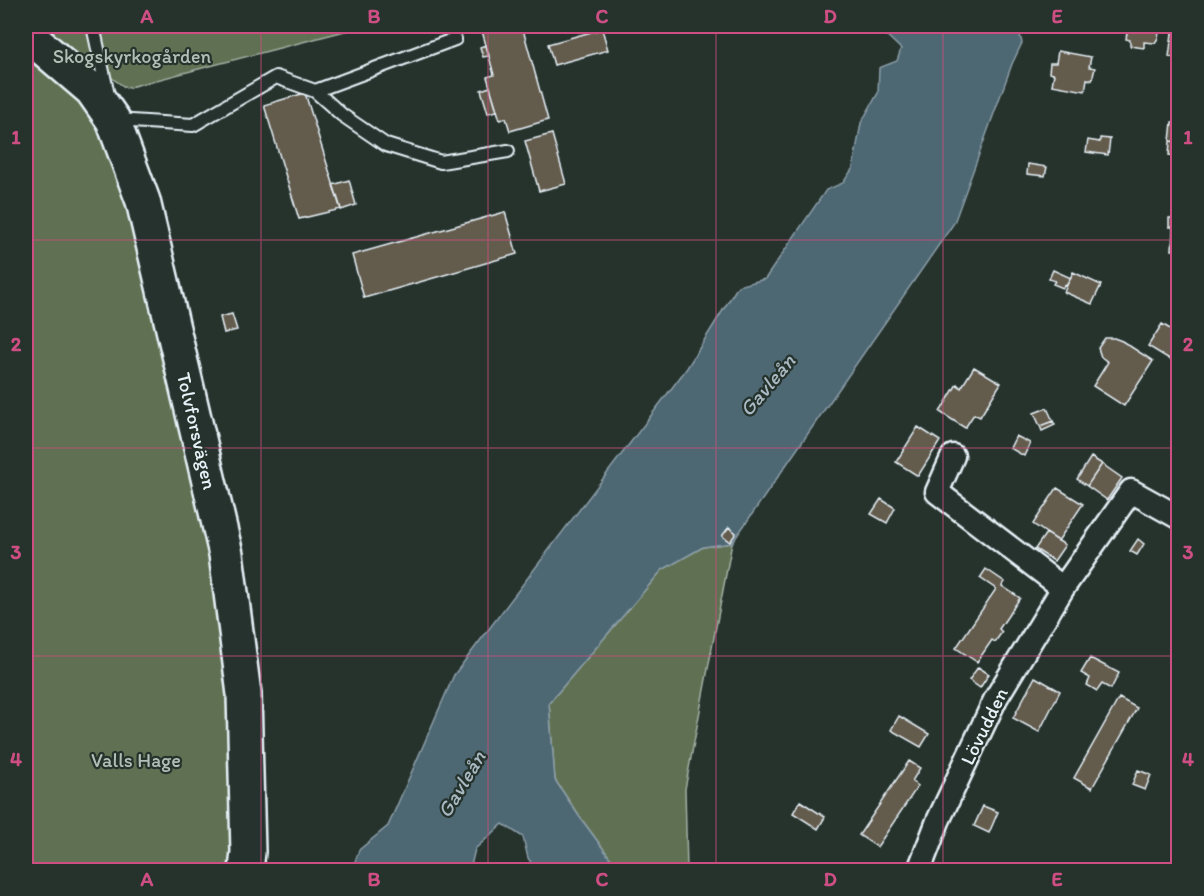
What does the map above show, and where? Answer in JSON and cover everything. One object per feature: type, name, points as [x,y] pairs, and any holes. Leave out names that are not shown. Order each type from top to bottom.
[{"type":"street","name":"Tolvforsvägen","points":[[29,44],[92,90],[113,120],[143,201],[226,554],[244,694],[248,852],[246,870]]},
{"type":"street","points":[[953,456],[937,492],[1063,588]]},
{"type":"street","name":"Lövudden","points":[[919,870],[938,821],[996,698],[1063,588],[1131,491],[1179,517]]},
{"type":"lane","points":[[93,26],[113,120],[193,125],[276,77],[315,91],[342,115],[386,146],[441,162],[508,151]]},
{"type":"lane","points":[[315,91],[455,39]]},
{"type":"green space","name":"Skogskyrkogården","points":[[39,26],[364,26],[126,88]]},
{"type":"green space","name":"Valls Hage","points":[[26,36],[113,120],[226,554],[246,870],[26,870]]},
{"type":"green space","points":[[732,543],[685,789],[687,870],[622,870],[610,858],[555,780],[549,703],[662,570],[703,547]]},
{"type":"water","name":"Gavleån","points":[[877,26],[1018,26],[1022,43],[1012,64],[954,223],[732,543],[703,547],[662,570],[549,703],[555,780],[610,858],[622,870],[536,870],[528,858],[523,837],[503,824],[475,849],[470,870],[352,870],[359,850],[388,826],[454,675],[687,368],[738,286],[765,279],[826,190],[843,183],[853,168],[861,123],[878,93],[879,68],[897,61],[901,49]]},
{"type":"building","points":[[522,26],[548,120],[510,131],[506,118],[500,120],[487,77],[494,75],[481,27]]},
{"type":"building","points":[[1027,26],[1043,26],[1043,31],[1027,29]]},
{"type":"building","points":[[1128,26],[1158,26],[1158,38],[1155,43],[1144,42],[1144,48],[1130,46],[1130,40],[1126,39]]},
{"type":"building","points":[[602,29],[608,50],[554,65],[548,44]]},
{"type":"building","points":[[1172,33],[1178,33],[1178,42],[1171,41]]},
{"type":"building","points":[[1171,41],[1178,42],[1178,58],[1169,57]]},
{"type":"building","points":[[486,45],[489,56],[483,57],[480,47]]},
{"type":"building","points":[[1058,51],[1091,57],[1089,67],[1095,68],[1092,80],[1087,79],[1085,91],[1052,85],[1054,74],[1049,73],[1050,63],[1056,63]]},
{"type":"building","points":[[490,87],[497,111],[488,113],[481,90]]},
{"type":"building","points":[[305,93],[341,209],[299,219],[264,105]]},
{"type":"building","points":[[1172,122],[1178,123],[1177,142],[1170,141]]},
{"type":"building","points":[[1178,131],[1178,156],[1169,155],[1170,141],[1177,142]]},
{"type":"building","points":[[552,134],[566,184],[539,191],[525,141]]},
{"type":"building","points":[[1100,138],[1110,139],[1108,155],[1086,152],[1088,140],[1100,142]]},
{"type":"building","points":[[1028,164],[1047,167],[1045,176],[1027,174]]},
{"type":"building","points":[[349,180],[356,205],[341,210],[333,185]]},
{"type":"building","points":[[1174,199],[1178,199],[1178,250],[1172,250],[1173,227],[1169,227],[1169,218],[1173,218]]},
{"type":"building","points":[[505,212],[517,254],[364,298],[352,255]]},
{"type":"building","points":[[1053,270],[1071,278],[1066,286],[1064,285],[1063,288],[1053,284],[1055,281],[1049,279]]},
{"type":"building","points":[[1073,272],[1101,285],[1092,304],[1064,292]]},
{"type":"building","points":[[232,314],[237,330],[224,333],[220,317]]},
{"type":"building","points":[[1162,324],[1178,334],[1178,349],[1171,360],[1148,346]]},
{"type":"building","points":[[1105,338],[1122,341],[1153,361],[1124,406],[1093,386],[1108,362],[1101,357],[1098,348]]},
{"type":"building","points":[[974,367],[1001,383],[980,417],[974,414],[965,428],[940,412],[957,384],[961,388]]},
{"type":"building","points":[[1047,408],[1053,421],[1040,426],[1034,413]]},
{"type":"building","points":[[1053,421],[1055,425],[1042,431],[1040,426]]},
{"type":"building","points":[[918,427],[940,441],[918,476],[896,462]]},
{"type":"building","points":[[1016,436],[1030,443],[1024,456],[1010,448]]},
{"type":"building","points":[[1091,457],[1102,464],[1087,486],[1077,479]]},
{"type":"building","points":[[1102,464],[1122,478],[1107,500],[1087,486]]},
{"type":"building","points":[[1057,488],[1083,504],[1058,541],[1033,524]]},
{"type":"building","points":[[881,499],[895,508],[887,523],[871,514]]},
{"type":"building","points":[[729,527],[736,533],[730,542],[722,536]]},
{"type":"building","points":[[1046,533],[1065,545],[1054,561],[1035,549]]},
{"type":"building","points":[[1138,539],[1144,544],[1137,555],[1130,551]]},
{"type":"building","points":[[986,569],[1005,582],[1002,586],[1020,598],[999,629],[1002,632],[995,642],[992,640],[977,662],[956,648],[996,589],[980,578]]},
{"type":"building","points":[[1090,658],[1119,673],[1111,689],[1102,684],[1097,691],[1087,685],[1090,678],[1081,673]]},
{"type":"building","points":[[978,667],[989,674],[980,688],[969,680]]},
{"type":"building","points":[[1035,677],[1060,691],[1039,732],[1013,718]]},
{"type":"building","points":[[1119,698],[1137,708],[1092,788],[1074,778]]},
{"type":"building","points":[[899,716],[929,734],[921,747],[891,730]]},
{"type":"building","points":[[909,761],[920,768],[912,781],[918,786],[877,847],[859,835]]},
{"type":"building","points":[[1138,770],[1151,775],[1145,790],[1132,785]]},
{"type":"building","points":[[800,801],[825,817],[818,829],[793,813]]},
{"type":"building","points":[[983,806],[998,812],[989,833],[974,826]]}]
